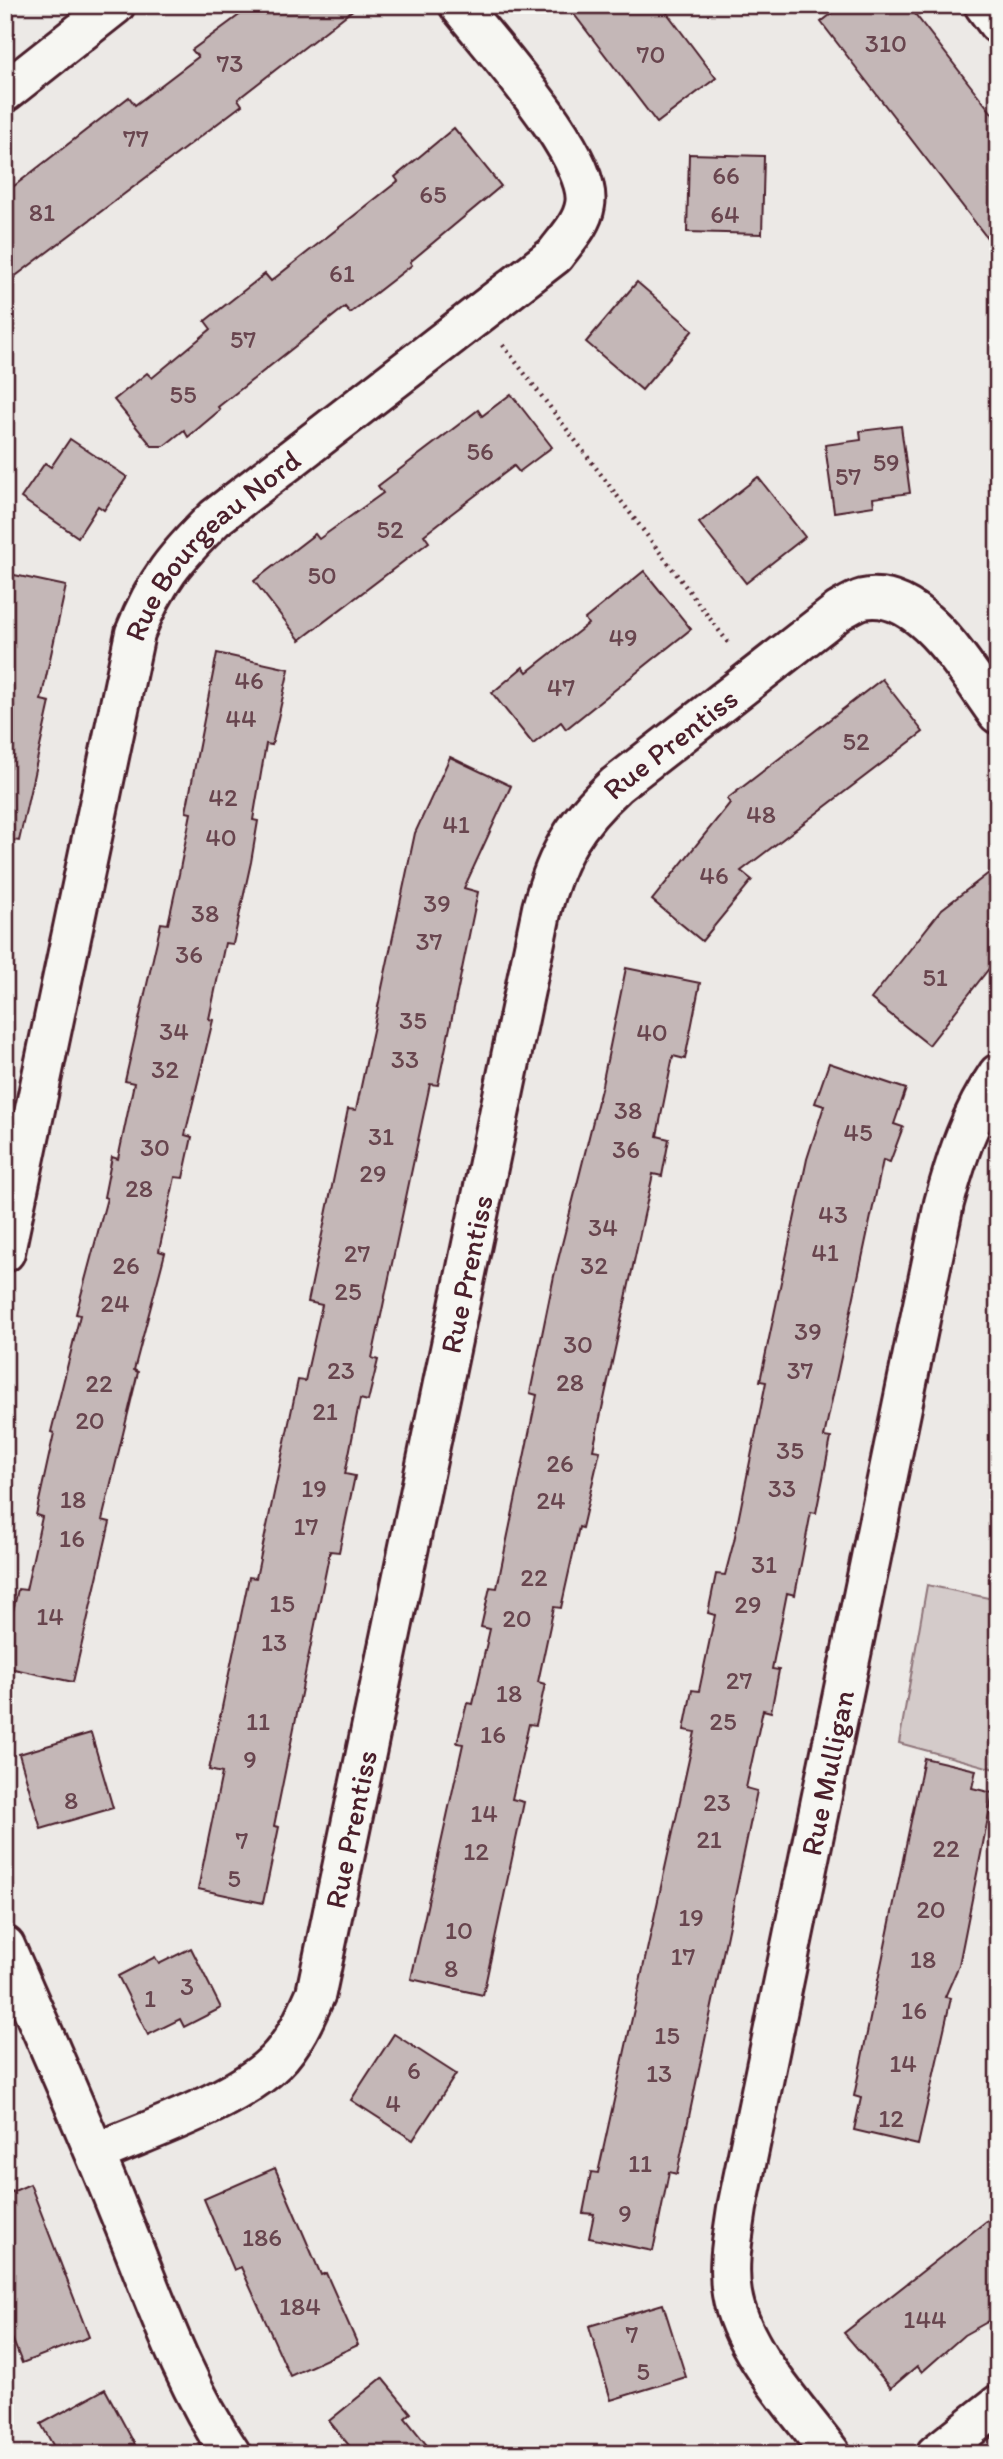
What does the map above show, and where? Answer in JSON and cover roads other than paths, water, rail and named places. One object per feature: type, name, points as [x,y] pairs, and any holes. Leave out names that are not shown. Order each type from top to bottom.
[{"type":"street","points":[[5,92],[115,5]]},
{"type":"street","name":"Rue Bourgeau Nord","points":[[5,1252],[135,633],[149,597],[172,560],[215,518],[555,255],[577,226],[586,204],[583,176],[568,144],[459,5]]},
{"type":"street","points":[[984,5],[998,23]]},
{"type":"street","name":"Rue Prentiss","points":[[96,2153],[242,2087],[274,2063],[300,2030],[319,1979],[553,869],[586,813],[616,785],[839,611],[862,599],[889,598],[911,609],[932,627],[998,713]]},
{"type":"street","name":"Rue Mulligan","points":[[831,2454],[765,2366],[744,2329],[732,2295],[730,2257],[737,2208],[944,1203],[960,1144],[979,1101],[998,1074]]},
{"type":"street","points":[[5,1947],[96,2153],[188,2380],[208,2420],[230,2454]]},
{"type":"street","points":[[936,2454],[998,2405]]}]
